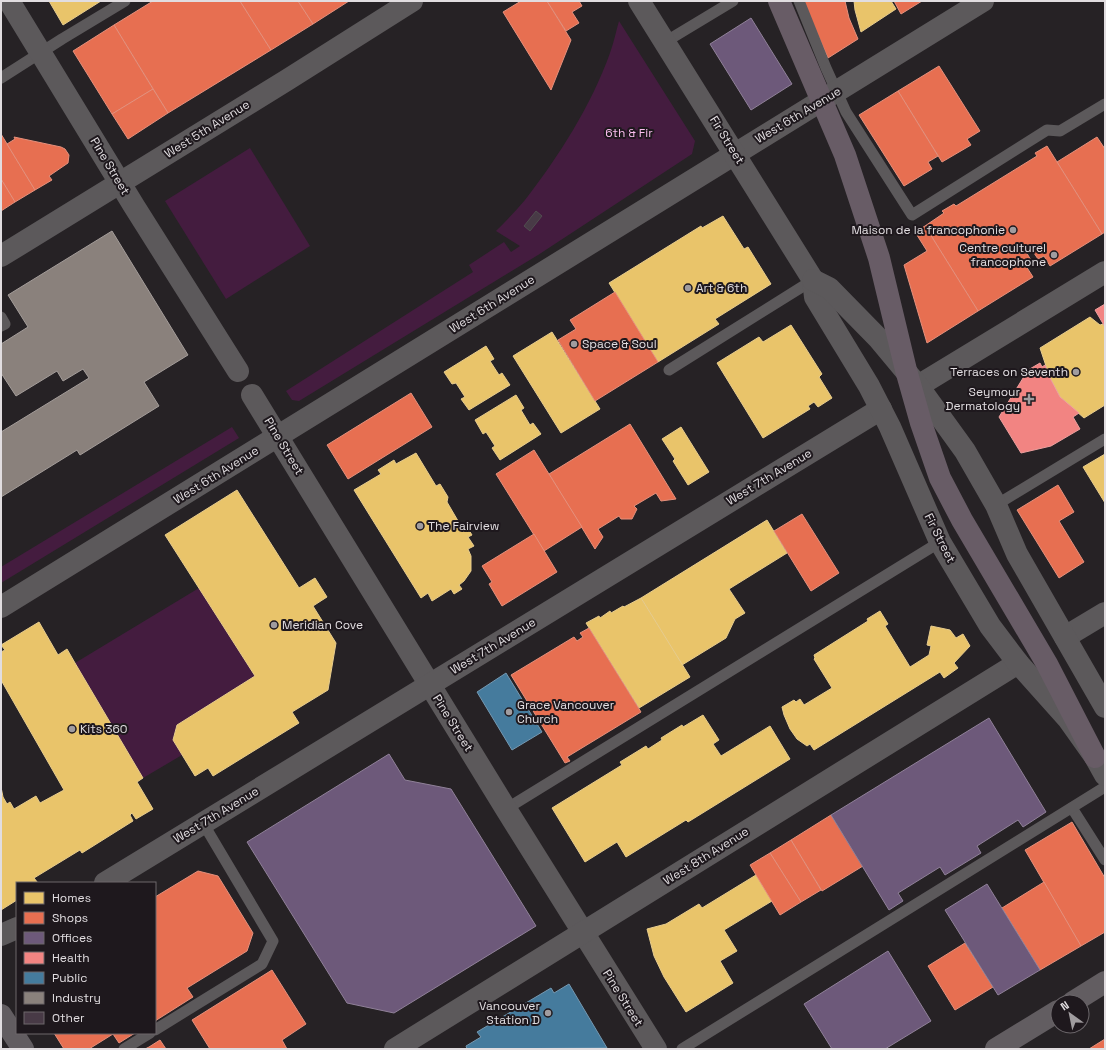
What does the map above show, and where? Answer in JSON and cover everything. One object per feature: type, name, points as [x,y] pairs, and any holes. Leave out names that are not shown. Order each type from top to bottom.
[{"type":"highway","points":[[779,1],[845,155],[879,258],[908,378],[921,423],[940,478],[962,520],[1047,664],[1100,766]]},
{"type":"main road","points":[[1085,994],[1105,982]]},
{"type":"main road","points":[[1,1015],[23,1049]]},
{"type":"main road","points":[[996,1049],[1050,1016]]},
{"type":"street","name":"Pine Street","points":[[9,1],[120,183],[238,371]]},
{"type":"street","name":"West 5th Avenue","points":[[1,256],[313,64],[412,1]]},
{"type":"street","name":"Fir Street","points":[[640,1],[813,280],[815,297],[869,386],[881,409],[940,542],[990,626],[1018,662],[1068,719],[1100,766]]},
{"type":"street","name":"West 6th Avenue","points":[[1,607],[983,1]]},
{"type":"street","points":[[918,386],[1105,272]]},
{"type":"street","name":"Fir Street","points":[[813,280],[829,288],[878,338],[918,386],[965,451],[996,505],[1017,554],[1105,707]]},
{"type":"street","name":"Pine Street","points":[[252,395],[506,809],[656,1049]]},
{"type":"street","name":"West 7th Avenue","points":[[107,882],[881,409]]},
{"type":"street","points":[[1065,637],[1105,613]]},
{"type":"street","name":"West 8th Avenue","points":[[395,1049],[1018,662]]},
{"type":"street","points":[[1,935],[16,928]]},
{"type":"lane","points":[[1,78],[125,1]]},
{"type":"lane","points":[[665,42],[734,1]]},
{"type":"lane","points":[[772,1],[814,105]]},
{"type":"lane","points":[[799,1],[846,112],[912,214],[1047,130],[1060,132],[1105,104]]},
{"type":"lane","points":[[669,370],[813,280]]},
{"type":"lane","points":[[1,317],[5,324],[1,326]]},
{"type":"lane","points":[[996,505],[1105,439]]},
{"type":"lane","points":[[506,809],[940,542]]},
{"type":"lane","points":[[682,1049],[1105,787]]},
{"type":"lane","points":[[1072,808],[1105,860]]},
{"type":"lane","points":[[156,1029],[262,964],[273,941],[203,823]]},
{"type":"lane","points":[[124,1049],[148,1034]]},
{"type":"green space","name":"6th & Fir","points":[[619,21],[695,141],[692,154],[538,255],[299,401],[292,400],[286,391],[473,272],[469,265],[504,242],[511,252],[520,246],[496,231],[525,200],[550,166],[573,130],[602,73]]},
{"type":"green space","points":[[250,148],[310,246],[226,299],[165,201]]},
{"type":"green space","points":[[232,427],[239,438],[1,583],[1,567]]},
{"type":"green space","points":[[199,588],[255,676],[177,725],[173,740],[182,755],[143,778],[75,663]]},
{"type":"building: Homes","points":[[49,1],[101,1],[63,25]]},
{"type":"building: Homes","points":[[854,1],[891,1],[896,9],[861,32]]},
{"type":"building: Homes","name":"Art & 6th","points":[[723,216],[744,249],[748,247],[771,284],[715,319],[719,324],[658,362],[609,283],[701,226],[702,228]]},
{"type":"building: Homes","name":"Terraces on Seventh","points":[[1090,317],[1100,325],[1103,324],[1105,327],[1105,405],[1084,418],[1060,397],[1050,378],[1040,348]]},
{"type":"building: Homes","points":[[791,325],[822,374],[819,377],[832,398],[818,407],[814,402],[808,406],[810,409],[763,438],[717,363],[759,337],[763,342]]},
{"type":"building: Homes","points":[[552,332],[600,409],[561,433],[513,356]]},
{"type":"building: Homes","points":[[486,346],[494,359],[490,361],[499,375],[502,373],[510,385],[469,410],[461,399],[465,397],[456,383],[452,384],[444,372]]},
{"type":"building: Homes","points":[[516,395],[524,408],[521,410],[530,425],[533,423],[541,434],[500,460],[492,448],[495,446],[486,432],[483,434],[475,420]]},
{"type":"building: Homes","points":[[681,427],[709,472],[688,485],[673,461],[675,459],[662,439]]},
{"type":"building: Homes","name":"The Fairview","points":[[416,453],[436,486],[440,484],[448,497],[447,502],[461,526],[467,527],[472,535],[468,537],[474,546],[468,549],[471,556],[471,571],[459,585],[462,589],[454,594],[451,589],[432,601],[428,593],[421,598],[354,490],[381,474],[378,470],[394,460],[396,464]]},
{"type":"building: Homes","points":[[1105,454],[1105,503],[1083,467]]},
{"type":"building: Homes","name":"Meridian Cove","points":[[237,490],[299,588],[315,578],[327,597],[313,606],[336,643],[328,690],[292,712],[299,723],[213,776],[208,768],[195,776],[173,740],[177,725],[255,676],[165,535]]},
{"type":"building: Homes","points":[[767,520],[787,553],[729,589],[745,613],[735,619],[726,638],[682,665],[641,598]]},
{"type":"building: Homes","points":[[641,598],[690,677],[639,708],[586,623],[599,616],[600,618],[610,611],[611,613]]},
{"type":"building: Homes","points":[[880,611],[888,624],[885,626],[910,667],[929,655],[931,646],[927,645],[931,626],[950,630],[956,638],[963,634],[970,646],[954,663],[958,668],[944,678],[940,672],[814,750],[810,744],[807,746],[797,739],[790,729],[782,707],[794,700],[796,702],[800,699],[804,705],[832,688],[814,659],[814,655],[868,621],[867,619]]},
{"type":"building: Homes","name":"Kits 360","points":[[39,622],[58,655],[67,649],[143,778],[137,782],[153,809],[136,819],[132,813],[130,815],[133,821],[82,853],[80,850],[34,878],[37,882],[16,882],[16,901],[1,910],[1,787],[3,797],[7,804],[10,802],[14,809],[36,796],[40,803],[64,790],[1,680],[1,652],[5,650],[1,645]]},
{"type":"building: Homes","points":[[703,715],[719,740],[713,744],[721,756],[770,726],[790,759],[688,822],[686,820],[626,857],[617,842],[585,862],[552,808],[622,765],[620,762],[646,746],[648,749],[662,740],[661,738],[682,725],[683,727]]},
{"type":"building: Homes","points":[[756,875],[772,901],[724,930],[737,951],[720,961],[733,983],[686,1012],[664,977],[654,956],[647,929],[666,924],[699,904],[702,908]]},
{"type":"building: Shops","points":[[153,1],[240,1],[271,50],[168,113],[114,25]]},
{"type":"building: Shops","points":[[240,1],[298,1],[313,24],[271,50]]},
{"type":"building: Shops","points":[[298,1],[349,1],[313,24]]},
{"type":"building: Shops","points":[[521,1],[547,1],[571,40],[551,90],[503,12]]},
{"type":"building: Shops","points":[[547,1],[579,1],[582,6],[572,12],[579,23],[566,31]]},
{"type":"building: Shops","points":[[803,1],[845,1],[849,18],[858,39],[828,58]]},
{"type":"building: Shops","points":[[894,1],[922,1],[901,14]]},
{"type":"building: Shops","points":[[114,25],[153,89],[112,114],[73,51]]},
{"type":"building: Shops","points":[[939,66],[980,131],[967,139],[971,145],[942,162],[898,91]]},
{"type":"building: Shops","points":[[153,89],[168,113],[128,139],[112,114]]},
{"type":"building: Shops","points":[[898,91],[938,156],[928,162],[932,169],[904,186],[859,115]]},
{"type":"building: Shops","points":[[1,134],[35,190],[15,202],[1,179]]},
{"type":"building: Shops","points":[[14,137],[61,147],[65,149],[69,155],[68,163],[49,176],[52,180],[35,190],[7,144],[15,139]]},
{"type":"building: Shops","points":[[1097,137],[1105,149],[1105,232],[1102,234],[1057,162]]},
{"type":"building: Shops","name":"Maison de la francophonie","points":[[1047,146],[1102,234],[1050,266],[1044,256],[1038,259],[1030,247],[1027,248],[1025,250],[1032,262],[1026,266],[1033,277],[978,311],[925,226],[944,213],[942,211],[954,204],[956,206],[1037,156],[1035,153]]},
{"type":"building: Shops","points":[[1,179],[15,202],[1,211]]},
{"type":"building: Shops","points":[[925,226],[978,311],[927,343],[904,265],[927,251],[915,232]]},
{"type":"building: Shops","points":[[615,292],[658,362],[595,401],[558,340],[576,329],[570,320]]},
{"type":"building: Shops","points":[[411,393],[432,427],[348,479],[327,445]]},
{"type":"building: Shops","points":[[630,424],[676,499],[661,501],[656,493],[634,506],[637,509],[632,519],[621,519],[619,516],[598,529],[603,537],[595,549],[549,474]]},
{"type":"building: Shops","points":[[534,450],[582,527],[544,551],[496,474]]},
{"type":"building: Shops","points":[[1058,485],[1074,512],[1059,521],[1084,562],[1059,578],[1017,510]]},
{"type":"building: Shops","points":[[802,514],[839,573],[811,591],[774,531]]},
{"type":"building: Shops","points":[[534,534],[557,572],[502,606],[489,584],[492,582],[482,566]]},
{"type":"building: Shops","points":[[589,628],[641,712],[567,757],[570,761],[565,763],[511,675],[574,637],[577,641],[583,637],[580,633]]},
{"type":"building: Shops","points":[[831,815],[863,866],[822,891],[791,840]]},
{"type":"building: Shops","points":[[1072,822],[1105,878],[1105,932],[1081,946],[1025,850]]},
{"type":"building: Shops","points":[[791,840],[821,890],[801,902],[770,853]]},
{"type":"building: Shops","points":[[770,853],[801,902],[780,915],[750,865]]},
{"type":"building: Shops","points":[[198,871],[218,876],[253,933],[247,951],[187,988],[193,997],[156,1020],[156,896]]},
{"type":"building: Shops","points":[[1044,882],[1081,946],[1040,970],[1002,908]]},
{"type":"building: Shops","points":[[965,943],[993,987],[955,1010],[928,966]]},
{"type":"building: Shops","points":[[272,970],[306,1024],[282,1040],[287,1049],[210,1049],[192,1020]]},
{"type":"building: Shops","points":[[55,1034],[113,1034],[89,1049],[64,1049]]},
{"type":"building: Shops","points":[[113,1034],[133,1034],[119,1043]]},
{"type":"building: Shops","points":[[1105,1039],[1105,1049],[1089,1049]]},
{"type":"building: Shops","points":[[160,1040],[166,1049],[145,1049],[149,1047]]},
{"type":"building: Offices","points":[[751,18],[792,84],[751,110],[710,44]]},
{"type":"building: Offices","points":[[989,718],[1046,812],[1023,827],[1018,820],[977,846],[981,853],[945,875],[940,867],[898,893],[903,901],[889,910],[831,815]]},
{"type":"building: Offices","points":[[389,754],[405,780],[451,789],[536,926],[394,1013],[347,1003],[247,842]]},
{"type":"building: Offices","points":[[987,884],[1040,970],[998,995],[945,910]]},
{"type":"building: Offices","points":[[888,951],[931,1021],[885,1049],[832,1049],[804,1004]]},
{"type":"building: Health","points":[[1105,304],[1105,327],[1095,310]]},
{"type":"building: Health","points":[[1040,363],[1042,367],[1045,365],[1060,397],[1079,413],[1073,417],[1080,429],[1051,446],[1021,453],[999,417],[1028,370]]},
{"type":"building: Public","name":"Grace Vancouver Church","points":[[506,673],[542,732],[512,750],[477,692]]},
{"type":"building: Public","name":"Vancouver Station D","points":[[569,984],[607,1048],[467,1049],[466,1046],[481,1037],[477,1032],[551,988],[554,993]]},
{"type":"building: Industry","points":[[112,231],[188,355],[144,382],[159,406],[80,455],[77,450],[1,497],[1,432],[89,378],[83,369],[63,381],[57,371],[16,396],[1,373],[1,344],[28,327],[8,295]]},
{"type":"building: Other","points":[[536,211],[542,216],[530,231],[524,226]]},
{"type":"place","name":"Maison de la francophonie","points":[[1013,230]]},
{"type":"place","name":"Centre culturel francophone","points":[[1054,255]]},
{"type":"place","name":"Art & 6th","points":[[688,288]]},
{"type":"place","name":"Space & Soul","points":[[574,344]]},
{"type":"place","name":"Terraces on Seventh","points":[[1076,372]]},
{"type":"place","name":"Seymour Dermatology","points":[[1029,399]]},
{"type":"place","name":"The Fairview","points":[[420,526]]},
{"type":"place","name":"Meridian Cove","points":[[274,625]]},
{"type":"place","name":"Grace Vancouver Church","points":[[509,712]]},
{"type":"place","name":"Kits 360","points":[[72,729]]},
{"type":"place","name":"Vancouver Station D","points":[[548,1013]]}]
